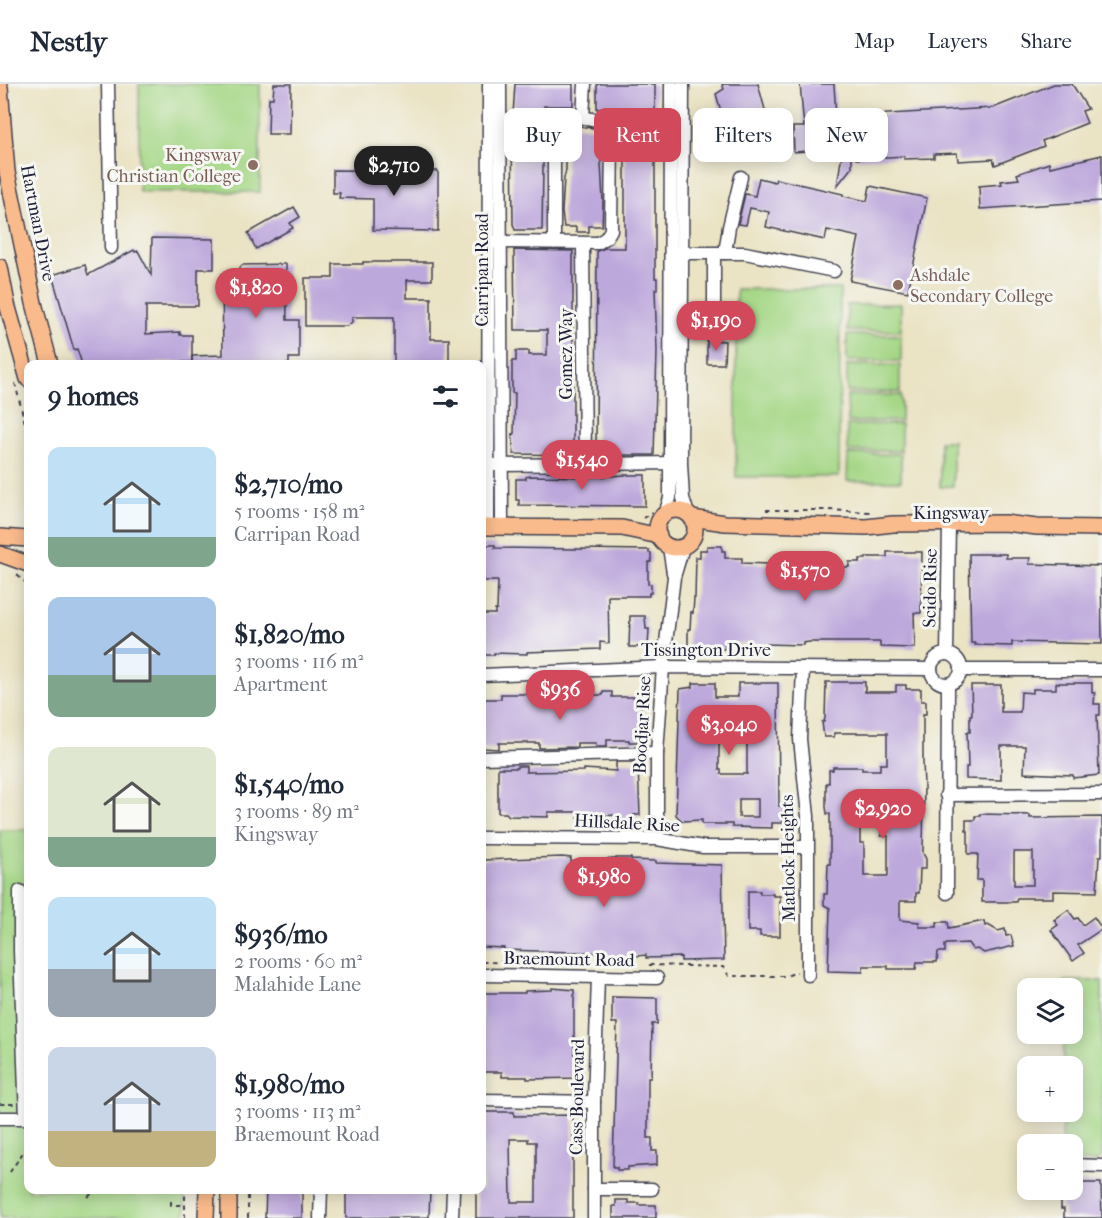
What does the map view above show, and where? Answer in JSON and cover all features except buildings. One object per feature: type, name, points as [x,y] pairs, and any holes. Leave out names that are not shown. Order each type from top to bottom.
[{"type":"main road","name":"Hartman Drive","points":[[0,87],[7,172],[34,303],[49,360]]},
{"type":"main road","points":[[0,267],[7,304],[24,365]]},
{"type":"main road","name":"Kingsway","points":[[621,528],[676,510],[690,516],[724,524],[866,527],[893,524],[949,528],[1005,523],[1037,527],[1102,528]]},
{"type":"main road","points":[[663,516],[658,524],[676,542],[695,530],[690,516]]},
{"type":"main road","name":"Kingsway","points":[[490,527],[621,528],[676,542],[724,524]]},
{"type":"main road","points":[[0,537],[24,539]]},
{"type":"main road","points":[[0,554],[24,563]]},
{"type":"main road","points":[[206,1218],[207,1194]]},
{"type":"main road","points":[[229,1194],[229,1218]]},
{"type":"street","points":[[108,84],[111,248]]},
{"type":"street","name":"Carripan Road","points":[[489,84],[494,242],[495,390],[495,465],[490,527]]},
{"type":"street","name":"Carripan Road","points":[[494,242],[500,84]]},
{"type":"street","points":[[584,117],[585,84]]},
{"type":"street","points":[[663,516],[670,498],[676,463],[676,253],[671,84]]},
{"type":"street","points":[[676,253],[683,84]]},
{"type":"street","points":[[494,242],[583,244],[598,243],[606,238],[611,230],[612,135],[608,125],[597,119],[568,118],[558,122],[554,132],[554,243]]},
{"type":"street","points":[[714,330],[719,254],[729,227],[741,177]]},
{"type":"street","name":"Gomez Way","points":[[583,244],[585,463]]},
{"type":"street","points":[[676,253],[745,253],[834,271]]},
{"type":"street","points":[[495,465],[676,463]]},
{"type":"street","points":[[676,463],[683,498],[690,516]]},
{"type":"street","name":"Scido Rise","points":[[947,654],[949,528]]},
{"type":"street","name":"Boodjar Rise","points":[[657,839],[657,753],[676,542]]},
{"type":"street","points":[[947,654],[957,658],[962,670],[958,680],[948,685],[934,679],[931,669],[937,657],[947,654]]},
{"type":"street","name":"Tissington Drive","points":[[486,675],[663,667],[931,669]]},
{"type":"street","name":"Matlock Heights","points":[[803,668],[800,739],[808,816],[808,975]]},
{"type":"street","points":[[962,670],[1102,670]]},
{"type":"street","points":[[947,893],[948,685]]},
{"type":"street","points":[[486,758],[657,753]]},
{"type":"street","points":[[946,795],[1102,794]]},
{"type":"street","name":"Hillsdale Rise","points":[[486,838],[657,839],[703,847],[807,847]]},
{"type":"street","points":[[20,891],[24,1046]]},
{"type":"street","name":"Braemount Road","points":[[486,975],[657,978]]},
{"type":"street","name":"Cass Boulevard","points":[[594,1218],[594,1102],[598,977]]},
{"type":"street","points":[[486,1100],[594,1102]]},
{"type":"street","points":[[0,1118],[24,1118]]},
{"type":"street","points":[[1083,1165],[1102,1166]]},
{"type":"street","points":[[594,1189],[652,1189]]},
{"type":"street","points":[[321,1194],[321,1218]]},
{"type":"street","points":[[452,1218],[453,1194]]},
{"type":"path","points":[[10,1172],[24,1151]]},
{"type":"path","points":[[88,1197],[91,1194]]},
{"type":"path","points":[[185,1194],[185,1218]]},
{"type":"path","points":[[248,1194],[248,1218]]},
{"type":"path","points":[[171,1201],[171,1205],[185,1205]]},
{"type":"green space","points":[[139,84],[260,84],[260,192],[139,192]]},
{"type":"green space","points":[[736,289],[840,289],[839,477],[736,477]]},
{"type":"green space","points":[[901,304],[901,331],[847,331],[847,305]]},
{"type":"green space","points":[[847,335],[901,335],[901,361],[847,361]]},
{"type":"green space","points":[[847,365],[900,365],[900,392],[847,392]]},
{"type":"green space","points":[[847,395],[901,395],[901,421],[848,422]]},
{"type":"green space","points":[[901,424],[901,451],[848,451],[847,425]]},
{"type":"green space","points":[[940,441],[953,441],[953,486],[940,487]]},
{"type":"green space","points":[[848,454],[901,454],[901,481],[847,481]]},
{"type":"green space","points":[[0,830],[24,830],[24,1194],[185,1194],[185,1218],[0,1218]]},
{"type":"green space","points":[[1083,981],[1102,981],[1102,1157],[1095,1162],[1083,1161],[1083,1134],[1062,1134],[1063,1122],[1083,1122],[1083,1056],[1063,1056],[1064,1044],[1083,1044]]},
{"type":"place","name":"Kingsway Christian College","points":[[253,165]]},
{"type":"place","name":"Ashdale Secondary College","points":[[898,285]]}]
